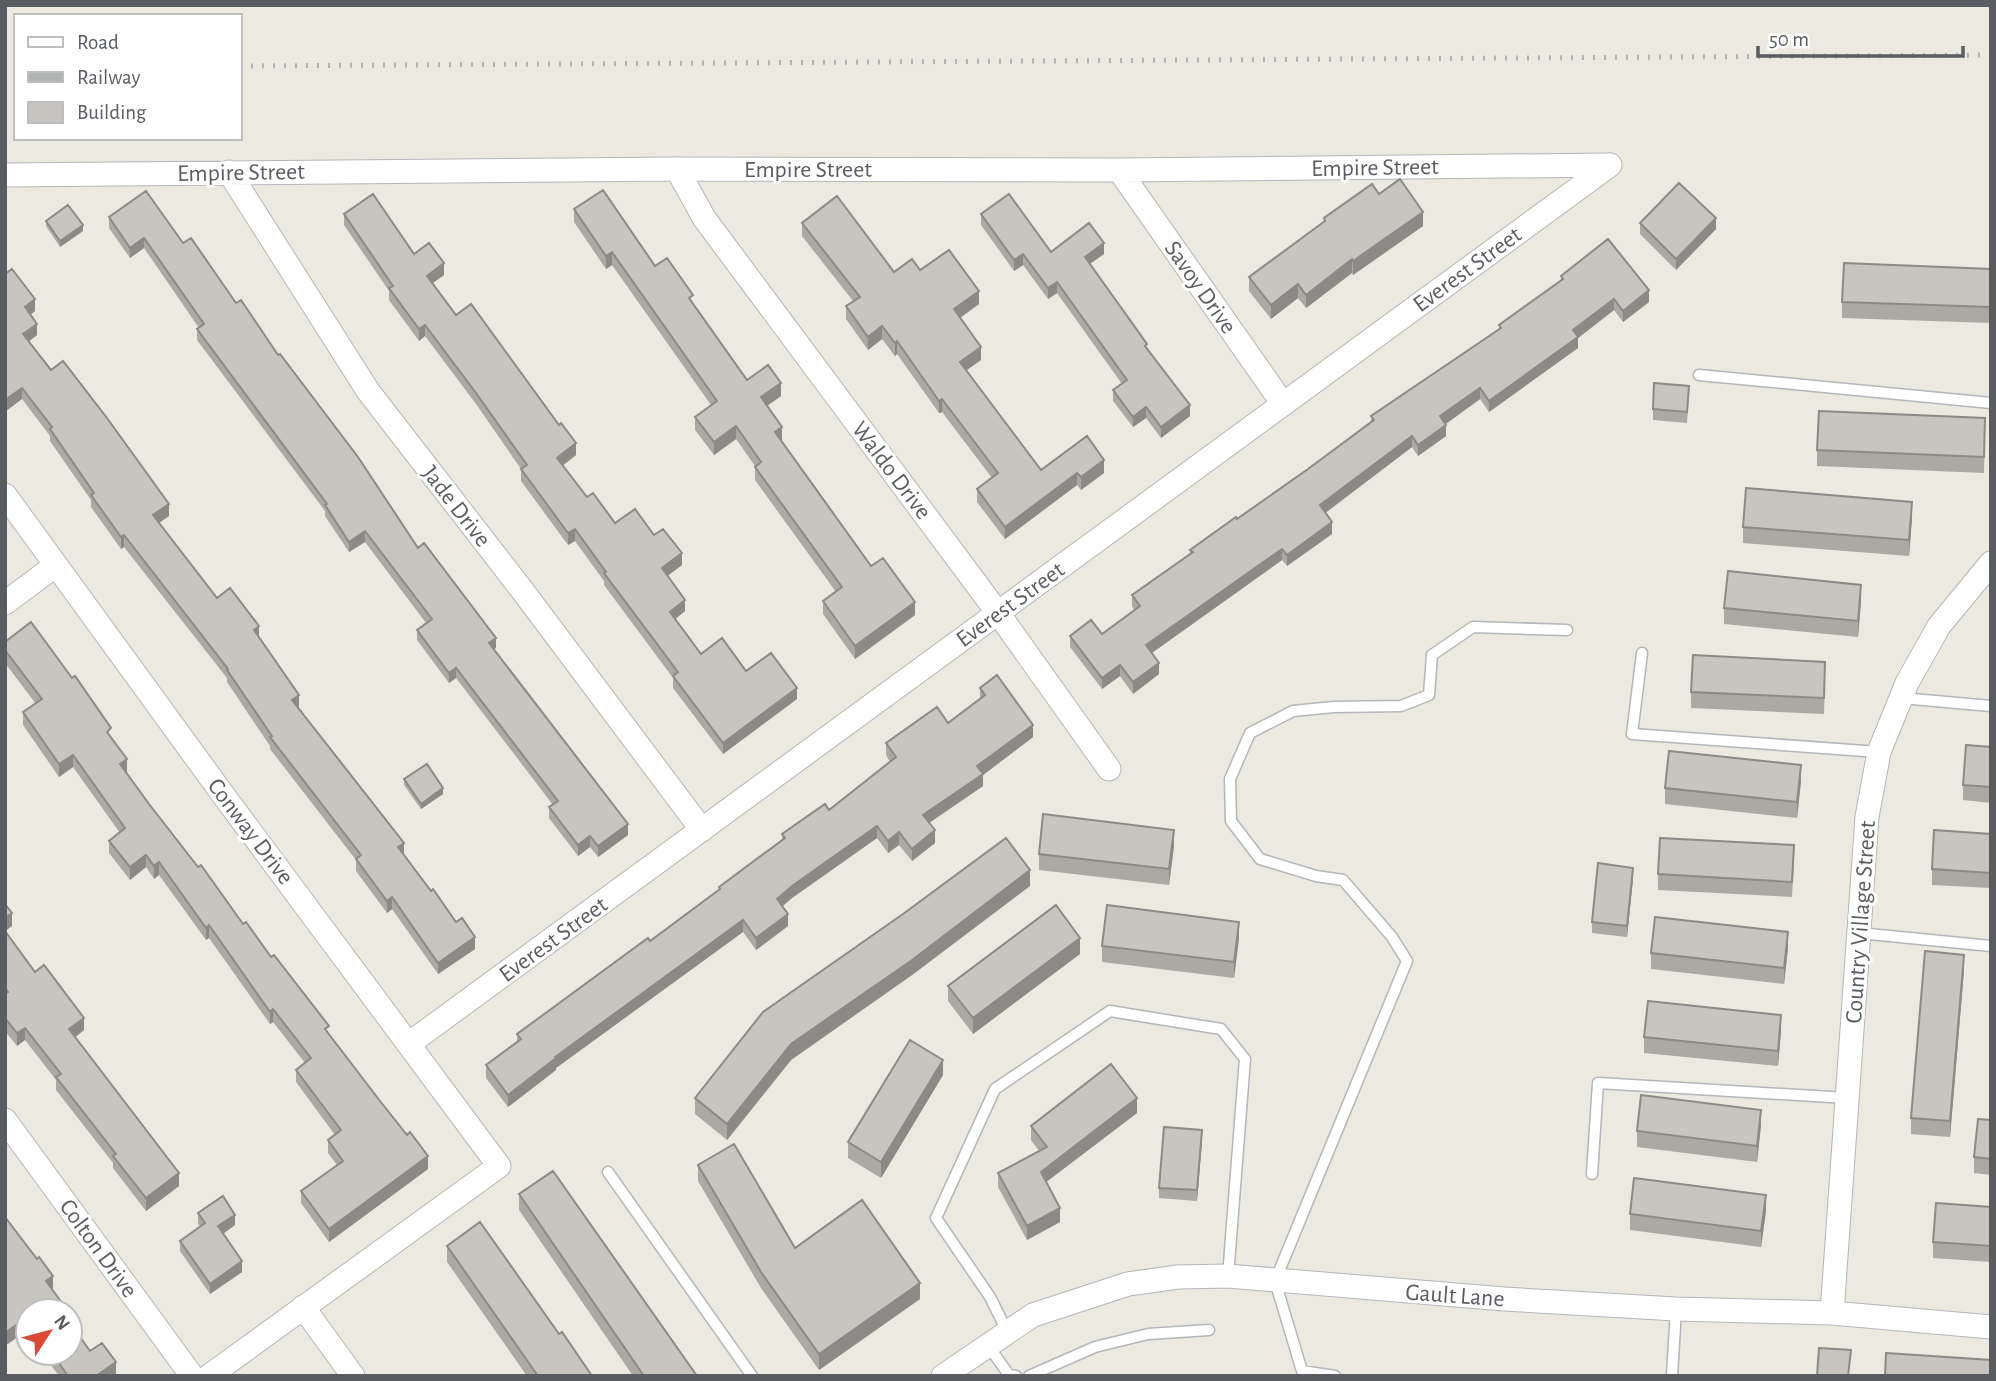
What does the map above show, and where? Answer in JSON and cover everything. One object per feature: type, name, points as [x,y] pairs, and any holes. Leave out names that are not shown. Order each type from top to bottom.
[{"type":"street","name":"Empire Street","points":[[5,175],[1610,165]]},
{"type":"street","name":"Everest Street","points":[[410,1043],[1610,165]]},
{"type":"street","name":"Waldo Drive","points":[[677,169],[704,218],[998,613],[1109,769]]},
{"type":"street","name":"Savoy Drive","points":[[1119,170],[1283,404]]},
{"type":"street","name":"Jade Drive","points":[[229,172],[368,391],[702,830]]},
{"type":"street","name":"Conway Drive","points":[[5,495],[499,1166],[303,1307]]},
{"type":"street","name":"Country Village Street","points":[[1832,1313],[1867,817],[1879,752],[1901,698],[1939,626],[1991,563]]},
{"type":"street","points":[[5,603],[57,565]]},
{"type":"street","name":"Colton Drive","points":[[5,1120],[192,1376]]},
{"type":"street","name":"Gault Lane","points":[[943,1376],[1033,1315],[1128,1284],[1178,1277],[1228,1276],[1504,1299],[1676,1309],[1832,1313],[1991,1327]]},
{"type":"street","points":[[209,1376],[303,1307],[353,1376]]},
{"type":"lane","points":[[1699,375],[1991,403]]},
{"type":"lane","points":[[1335,1376],[1303,1371],[1275,1281],[1407,961],[1392,937],[1343,880],[1315,876],[1260,859],[1231,821],[1230,779],[1250,733],[1293,711],[1401,706],[1429,695],[1432,655],[1473,627],[1567,630]]},
{"type":"lane","points":[[1642,653],[1632,734],[1879,752]]},
{"type":"lane","points":[[1901,698],[1991,706]]},
{"type":"lane","points":[[1859,933],[1991,946]]},
{"type":"lane","points":[[1007,1331],[990,1297],[936,1218],[995,1088],[1110,1011],[1221,1028],[1245,1059],[1228,1276]]},
{"type":"lane","points":[[1592,1174],[1598,1083],[1847,1098]]},
{"type":"lane","points":[[608,1172],[752,1376]]},
{"type":"lane","points":[[1672,1376],[1676,1309]]},
{"type":"lane","points":[[1029,1376],[1095,1347],[1148,1334],[1209,1330]]},
{"type":"lane","points":[[987,1344],[1009,1375],[1016,1376]]},
{"type":"building","points":[[1400,179],[1423,212],[1353,261],[1352,259],[1306,295],[1298,284],[1271,305],[1249,277],[1372,184],[1379,194]]},
{"type":"building","points":[[1679,183],[1716,218],[1676,259],[1640,223]]},
{"type":"building","points":[[603,190],[655,266],[667,258],[693,295],[689,298],[747,380],[768,365],[781,383],[761,397],[782,427],[775,432],[871,566],[883,558],[915,602],[855,646],[823,601],[842,587],[755,467],[761,462],[736,426],[714,442],[695,417],[717,401],[612,252],[606,256],[574,209]]},
{"type":"building","points":[[146,191],[183,243],[191,238],[236,303],[241,300],[278,355],[280,354],[358,457],[418,548],[424,543],[496,638],[489,643],[628,824],[598,846],[590,836],[578,845],[549,807],[558,801],[456,668],[449,673],[417,630],[432,619],[365,531],[349,542],[325,505],[327,504],[197,329],[204,324],[144,238],[130,248],[109,217]]},
{"type":"building","points":[[373,194],[414,254],[429,243],[444,263],[427,276],[456,315],[471,304],[559,425],[561,423],[576,443],[557,458],[587,497],[593,493],[615,523],[635,509],[654,535],[663,529],[682,553],[662,568],[685,600],[670,612],[701,654],[722,638],[746,671],[771,653],[797,688],[723,743],[673,676],[678,672],[604,573],[606,572],[575,529],[568,533],[521,469],[527,465],[476,393],[425,325],[419,329],[389,288],[393,286],[344,214]]},
{"type":"building","points":[[1009,194],[1051,252],[1089,223],[1104,243],[1085,257],[1147,344],[1145,346],[1190,405],[1161,427],[1146,407],[1133,417],[1113,390],[1127,380],[1057,282],[1048,288],[1023,254],[1014,260],[981,214]]},
{"type":"building","points":[[837,196],[894,272],[912,259],[920,270],[949,250],[979,291],[954,309],[981,347],[960,362],[1041,470],[1087,436],[1104,460],[1081,477],[1077,473],[1005,527],[977,489],[998,473],[942,399],[939,401],[897,341],[895,343],[882,326],[868,337],[846,306],[860,297],[802,223]]},
{"type":"building","points":[[68,205],[83,225],[60,241],[46,221]]},
{"type":"building","points":[[1608,239],[1649,290],[1623,311],[1614,299],[1573,330],[1578,337],[1489,401],[1480,388],[1440,416],[1446,425],[1418,445],[1412,436],[1320,505],[1332,522],[1287,555],[1282,549],[1146,645],[1159,663],[1133,682],[1120,665],[1102,678],[1070,636],[1091,620],[1102,634],[1140,606],[1132,595],[1193,552],[1190,550],[1374,420],[1371,416],[1501,328],[1499,325],[1563,279],[1561,276]]},
{"type":"building","points":[[1844,263],[1991,269],[1991,307],[1842,302]]},
{"type":"building","points":[[12,269],[35,299],[25,307],[37,324],[23,334],[51,370],[63,361],[107,418],[169,504],[153,515],[217,598],[230,588],[259,626],[254,630],[299,695],[292,700],[404,843],[398,847],[431,891],[433,889],[456,922],[462,918],[475,937],[438,963],[392,897],[387,901],[356,859],[361,855],[270,737],[272,736],[228,669],[124,535],[121,537],[91,495],[94,493],[50,429],[52,427],[22,388],[5,400],[5,274]]},
{"type":"building","points":[[1654,383],[1689,386],[1687,412],[1653,409]]},
{"type":"building","points":[[1819,411],[1985,418],[1984,457],[1817,450]]},
{"type":"building","points":[[1746,488],[1912,502],[1909,540],[1743,527]]},
{"type":"building","points":[[1728,571],[1861,585],[1858,621],[1724,608]]},
{"type":"building","points":[[31,622],[72,678],[75,676],[111,728],[107,732],[127,759],[120,764],[149,804],[198,867],[201,865],[243,924],[246,922],[271,957],[274,955],[329,1026],[325,1029],[380,1101],[407,1135],[410,1132],[428,1156],[329,1229],[301,1191],[343,1161],[328,1140],[341,1130],[296,1070],[311,1058],[273,1009],[270,1012],[209,925],[206,928],[159,862],[154,866],[146,855],[130,867],[109,841],[125,828],[73,755],[59,764],[23,712],[42,699],[5,650],[5,642]]},
{"type":"building","points":[[1693,655],[1825,662],[1824,698],[1691,692]]},
{"type":"building","points":[[997,675],[1033,725],[977,766],[983,774],[923,815],[935,830],[912,849],[899,832],[888,841],[877,826],[777,899],[788,914],[756,938],[743,920],[555,1057],[508,1095],[486,1065],[521,1039],[517,1034],[720,889],[719,887],[785,838],[782,834],[825,804],[829,810],[896,757],[886,743],[937,707],[948,723],[985,695],[980,688]]},
{"type":"building","points":[[1966,745],[1991,747],[1991,787],[1963,785]]},
{"type":"building","points":[[1669,751],[1801,765],[1797,802],[1665,788]]},
{"type":"building","points":[[427,764],[443,788],[421,804],[404,779]]},
{"type":"building","points":[[1043,814],[1174,830],[1169,869],[1039,854]]},
{"type":"building","points":[[1934,830],[1991,834],[1991,873],[1932,869]]},
{"type":"building","points":[[1006,838],[1030,870],[912,960],[791,1044],[727,1124],[695,1098],[763,1012]]},
{"type":"building","points":[[1660,838],[1794,845],[1792,882],[1658,874]]},
{"type":"building","points":[[1598,863],[1633,868],[1627,926],[1592,922]]},
{"type":"building","points":[[5,904],[12,913],[5,918]]},
{"type":"building","points":[[1056,905],[1080,938],[973,1018],[948,986]]},
{"type":"building","points":[[1107,905],[1239,922],[1234,962],[1102,946]]},
{"type":"building","points":[[1655,917],[1788,932],[1784,968],[1651,953]]},
{"type":"building","points":[[5,931],[35,972],[44,965],[84,1018],[69,1029],[179,1173],[146,1198],[113,1156],[116,1154],[56,1077],[61,1074],[25,1028],[17,1033],[5,1018],[5,994],[8,992],[5,988]]},
{"type":"building","points":[[1925,951],[1964,955],[1950,1121],[1911,1118]]},
{"type":"building","points":[[1648,1001],[1781,1015],[1778,1051],[1644,1037]]},
{"type":"building","points":[[910,1040],[943,1060],[881,1162],[848,1142]]},
{"type":"building","points":[[1111,1064],[1137,1098],[1041,1172],[1060,1208],[1027,1226],[998,1173],[1047,1147],[1031,1126]]},
{"type":"building","points":[[1641,1095],[1761,1110],[1757,1146],[1637,1131]]},
{"type":"building","points":[[1978,1119],[1991,1120],[1991,1159],[1974,1157]]},
{"type":"building","points":[[1164,1127],[1202,1130],[1197,1190],[1159,1188]]},
{"type":"building","points":[[734,1144],[795,1248],[862,1200],[920,1283],[819,1354],[761,1272],[698,1165]]},
{"type":"building","points":[[553,1171],[697,1376],[644,1376],[519,1194]]},
{"type":"building","points":[[1634,1178],[1766,1195],[1761,1231],[1630,1214]]},
{"type":"building","points":[[223,1196],[235,1215],[218,1226],[242,1261],[210,1284],[180,1241],[205,1223],[198,1213]]},
{"type":"building","points":[[1936,1203],[1991,1207],[1991,1246],[1933,1242]]},
{"type":"building","points":[[5,1217],[53,1276],[46,1281],[58,1297],[14,1297],[14,1327],[5,1333]]},
{"type":"building","points":[[480,1222],[592,1376],[538,1376],[447,1246]]},
{"type":"building","points":[[84,1343],[90,1351],[102,1343],[116,1362],[96,1376],[68,1376],[62,1367],[84,1367]]},
{"type":"building","points":[[1819,1348],[1851,1350],[1848,1376],[1817,1376]]},
{"type":"building","points":[[1886,1353],[1991,1360],[1991,1376],[1885,1376]]},
{"type":"railway","points":[[242,66],[1991,55]]},
{"type":"railway","points":[[5,68],[14,68]]}]
